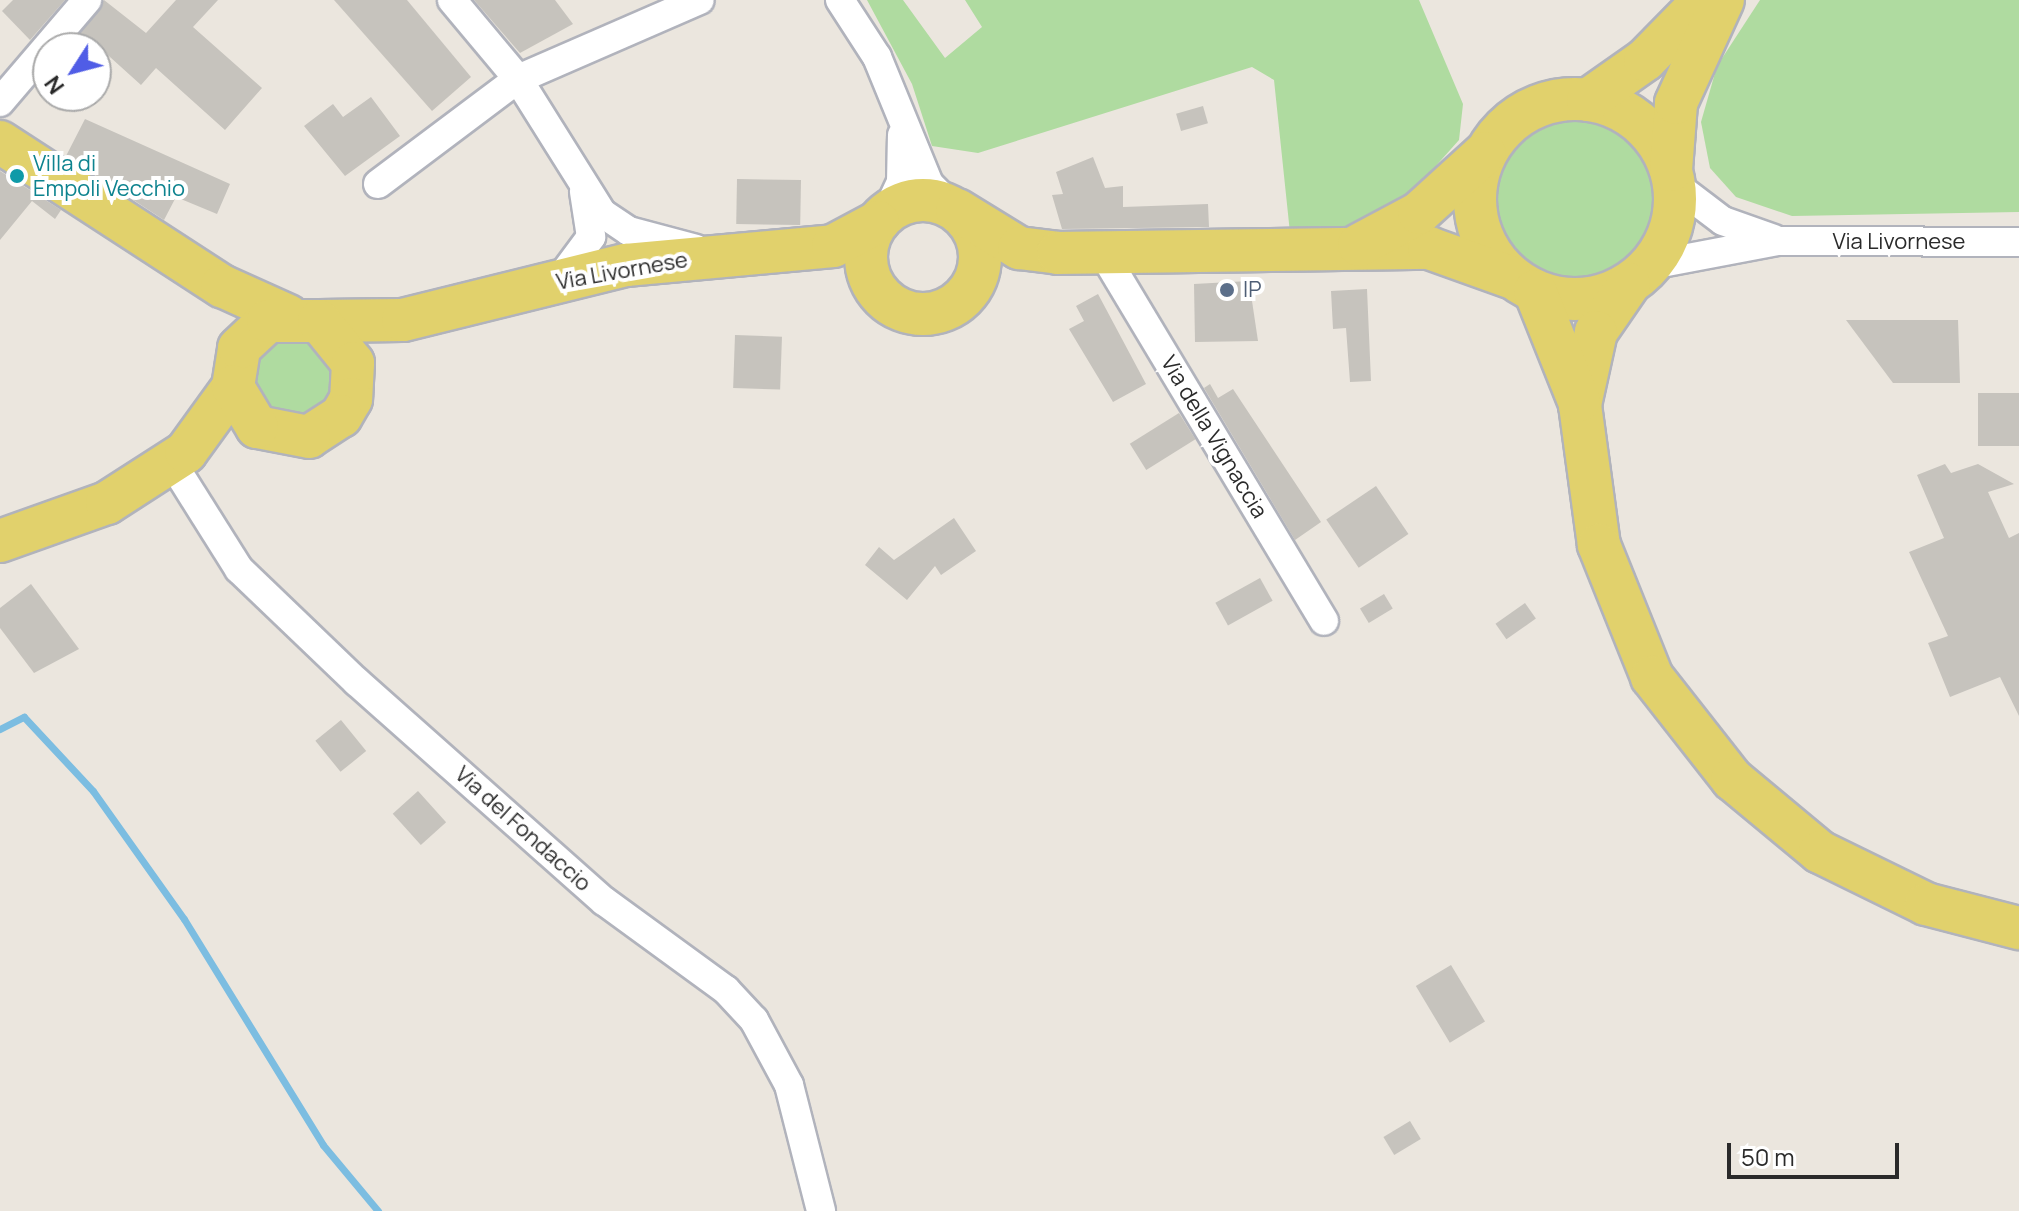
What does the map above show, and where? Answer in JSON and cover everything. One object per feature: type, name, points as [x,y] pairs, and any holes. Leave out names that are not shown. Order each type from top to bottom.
[{"type":"main road","points":[[1588,100],[1645,60],[1704,0]]},
{"type":"main road","points":[[1580,405],[1596,332],[1640,274],[1674,212],[1672,177],[1676,103],[1723,0]]},
{"type":"main road","name":"Via Livornese","points":[[1349,249],[1419,213],[1530,109],[1588,100],[1640,123],[1672,177]]},
{"type":"main road","name":"Via Livornese","points":[[0,142],[222,286],[303,319],[375,323],[457,310],[559,280],[730,254],[789,253],[848,242],[882,217],[919,200],[955,209],[1019,248],[1058,253],[1349,249],[1453,252],[1526,286],[1573,300],[1640,274]]},
{"type":"main road","name":"Via Livornese","points":[[1488,149],[1477,176],[1476,216],[1490,253],[1526,286]]},
{"type":"main road","points":[[955,209],[980,250],[968,294]]},
{"type":"main road","points":[[879,294],[866,258],[882,217]]},
{"type":"main road","name":"Via Livornese","points":[[789,253],[848,269],[879,294],[923,315],[1023,263],[1058,253]]},
{"type":"main road","points":[[1526,286],[1580,405],[1592,511],[1615,595],[1652,677],[1709,755],[1761,807],[1849,869],[1926,904],[2019,928]]},
{"type":"main road","name":"Via Livornese","points":[[164,472],[224,444],[271,434],[309,437],[327,429],[393,347],[457,310]]},
{"type":"main road","points":[[0,541],[107,503],[164,472],[186,452],[233,387],[246,340],[303,319]]},
{"type":"main road","name":"Via Livornese","points":[[303,319],[353,363],[351,399]]},
{"type":"main road","points":[[233,387],[245,415],[271,434]]},
{"type":"street","points":[[0,102],[87,0]]},
{"type":"street","points":[[452,0],[518,79],[584,192],[629,231],[730,254]]},
{"type":"street","points":[[378,184],[518,79],[700,0]]},
{"type":"street","points":[[840,0],[877,57],[929,184],[955,209]]},
{"type":"street","points":[[882,217],[902,166],[898,111]]},
{"type":"street","name":"Via Livornese","points":[[1672,177],[1723,221],[1778,241]]},
{"type":"street","points":[[559,280],[591,237],[584,192]]},
{"type":"street","name":"Via Livornese","points":[[1640,274],[1778,241],[2019,242]]},
{"type":"street","name":"Via della Vignaccia","points":[[1103,253],[1324,621]]},
{"type":"street","name":"Via del Fondaccio","points":[[164,472],[239,569],[357,682],[581,882],[726,990],[754,1020],[789,1085],[821,1211]]},
{"type":"green space","points":[[867,0],[903,0],[945,58],[982,27],[965,0],[1419,0],[1463,104],[1459,140],[1409,196],[1336,234],[1290,233],[1274,80],[1252,67],[978,153],[932,146],[912,84]]},
{"type":"green space","points":[[1760,0],[2019,0],[2019,212],[1792,216],[1736,197],[1710,168],[1701,122],[1717,66]]},
{"type":"green space","points":[[1574,116],[1606,122],[1633,140],[1651,167],[1657,199],[1651,231],[1633,258],[1606,276],[1574,282],[1542,276],[1515,258],[1497,231],[1491,199],[1497,167],[1515,140],[1542,122]]},
{"type":"green space","points":[[294,339],[309,342],[326,356],[333,378],[330,393],[316,410],[294,417],[279,414],[262,400],[255,378],[258,363],[272,346]]},
{"type":"building","points":[[13,0],[65,0],[37,32],[32,32],[30,40],[2,11]]},
{"type":"building","points":[[104,0],[146,33],[176,0],[218,0],[193,27],[262,88],[225,130],[156,68],[141,85],[112,59],[112,32],[80,32]]},
{"type":"building","points":[[334,0],[407,0],[471,77],[432,111]]},
{"type":"building","points":[[474,0],[555,0],[573,24],[520,53]]},
{"type":"building","points":[[371,97],[400,136],[345,176],[304,126],[333,104],[343,117]]},
{"type":"building","points":[[1203,106],[1208,123],[1181,131],[1176,114]]},
{"type":"building","points":[[85,119],[230,184],[217,214],[176,197],[164,220],[66,156]]},
{"type":"building","points":[[1093,157],[1105,188],[1123,186],[1123,207],[1208,204],[1209,227],[1062,229],[1052,195],[1063,194],[1056,172]]},
{"type":"building","points":[[0,171],[61,210],[55,219],[32,201],[0,240]]},
{"type":"building","points":[[737,179],[801,180],[800,225],[736,224]]},
{"type":"building","points":[[1249,281],[1258,341],[1195,342],[1194,284]]},
{"type":"building","points":[[1367,289],[1371,381],[1350,382],[1346,328],[1333,329],[1331,291]]},
{"type":"building","points":[[1098,294],[1146,384],[1113,402],[1069,329],[1084,321],[1076,306]]},
{"type":"building","points":[[1846,320],[1958,320],[1960,383],[1893,383]]},
{"type":"building","points":[[735,335],[782,337],[780,390],[733,388]]},
{"type":"building","points":[[1210,384],[1218,398],[1233,389],[1321,522],[1295,540],[1204,388]]},
{"type":"building","points":[[1978,393],[2019,393],[2019,446],[1978,446]]},
{"type":"building","points":[[1179,413],[1195,439],[1146,470],[1130,444]]},
{"type":"building","points":[[1945,464],[1951,473],[1978,464],[2014,484],[1988,492],[2009,538],[2019,533],[2019,716],[2000,677],[1950,697],[1928,643],[1948,636],[1909,552],[1944,538],[1917,475]]},
{"type":"building","points":[[1376,486],[1408,534],[1359,568],[1326,520]]},
{"type":"building","points":[[954,518],[976,551],[941,575],[935,566],[907,600],[865,565],[879,547],[894,560]]},
{"type":"building","points":[[1260,578],[1273,601],[1228,625],[1215,603]]},
{"type":"building","points":[[31,584],[79,649],[34,673],[0,628],[0,608]]},
{"type":"building","points":[[1384,594],[1393,609],[1369,623],[1360,608]]},
{"type":"building","points":[[1525,603],[1536,619],[1506,639],[1496,624]]},
{"type":"building","points":[[341,720],[366,751],[341,772],[315,741]]},
{"type":"building","points":[[418,791],[446,822],[421,845],[393,814]]},
{"type":"building","points":[[1451,965],[1485,1022],[1450,1043],[1416,986]]},
{"type":"building","points":[[1410,1121],[1421,1139],[1394,1155],[1383,1137]]},
{"type":"waterway","points":[[0,729],[24,717],[93,791],[184,919],[323,1145],[378,1211]]},
{"type":"place","name":"Villa di Empoli Vecchio","points":[[17,176]]},
{"type":"place","name":"IP","points":[[1227,290]]}]
